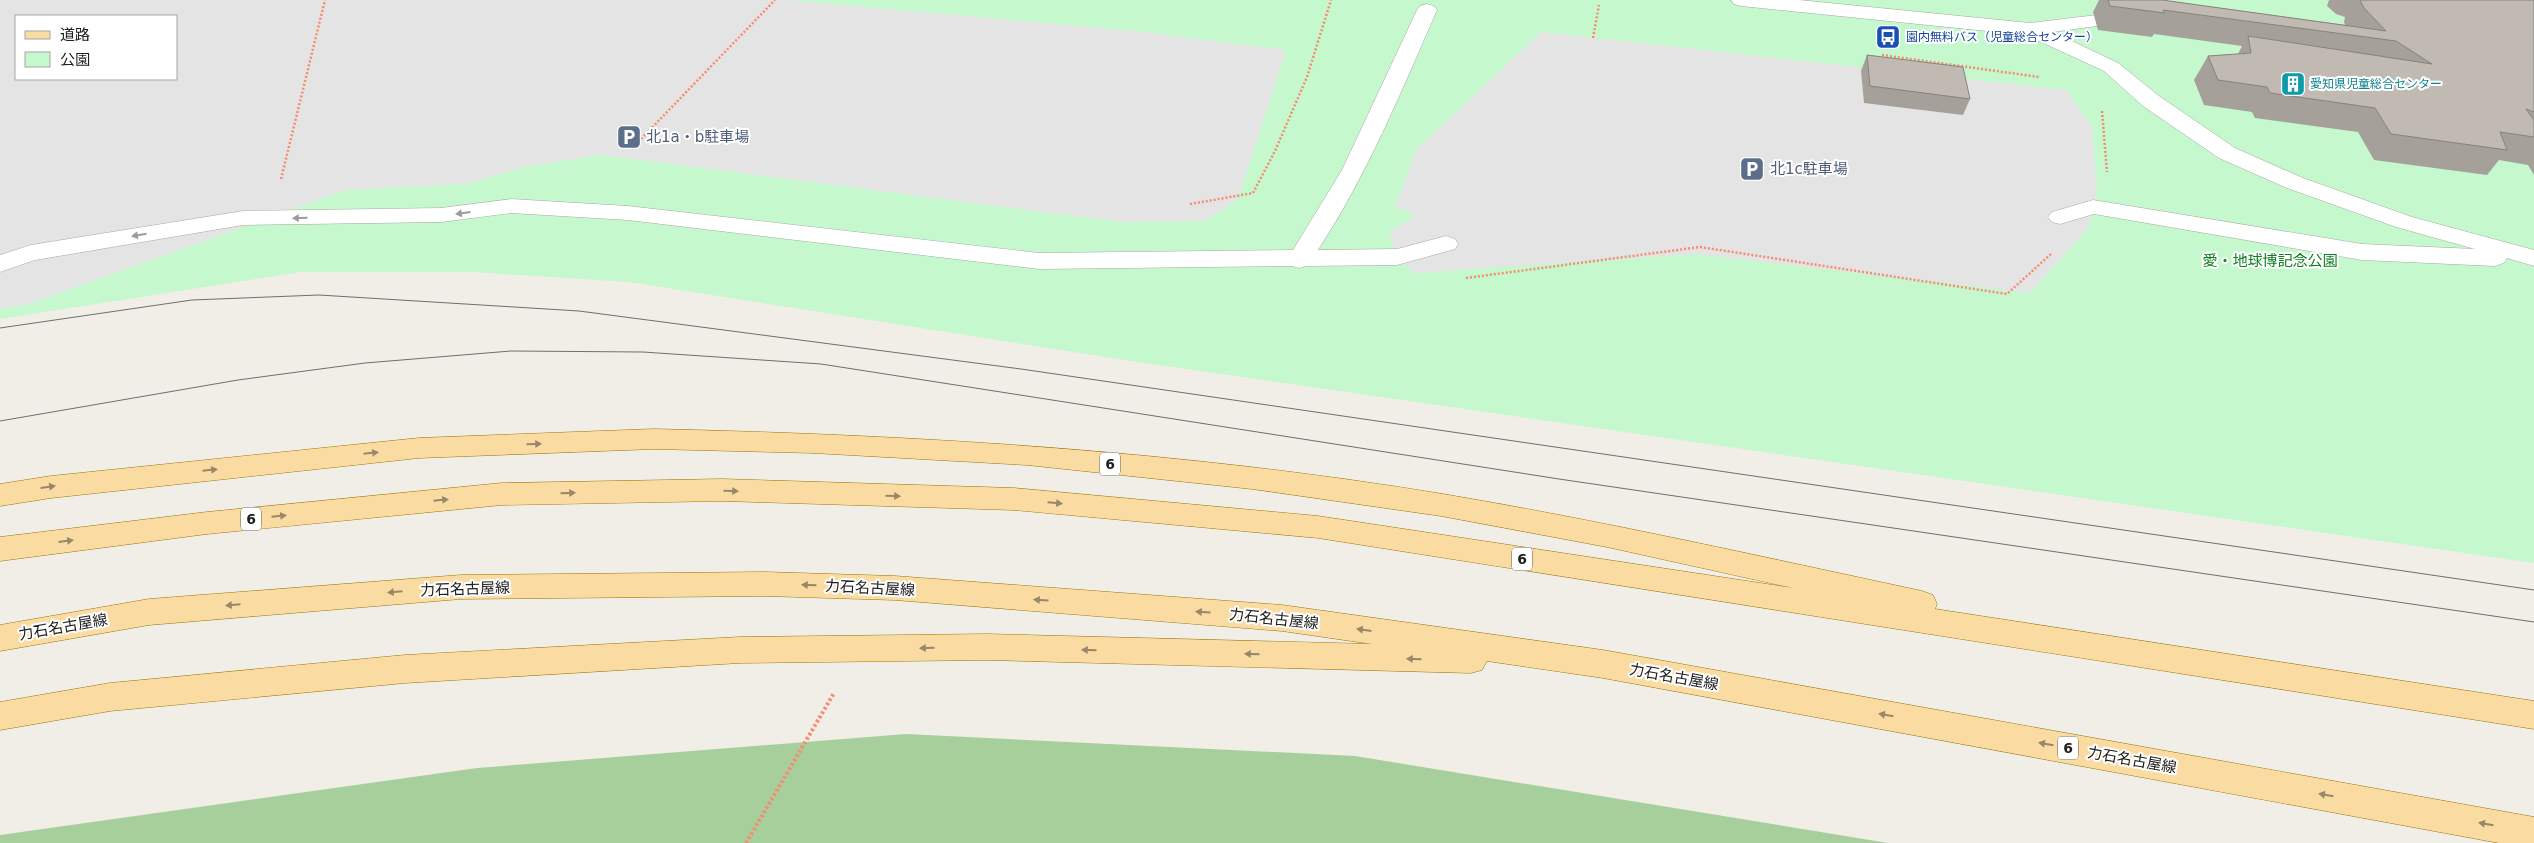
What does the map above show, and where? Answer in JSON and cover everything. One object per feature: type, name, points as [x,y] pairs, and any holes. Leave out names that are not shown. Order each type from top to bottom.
[{"type":"main road","name":"6","points":[[0,495],[61,486],[419,448],[644,439],[813,443],[1027,455],[1252,478],[1460,509],[1607,535],[2204,665]]},
{"type":"main road","name":"6","points":[[0,549],[207,523],[502,494],[722,490],[1014,500],[1318,527],[2534,715]]},
{"type":"main road","name":"力石名古屋線","points":[[0,638],[150,612],[461,587],[766,584],[895,588],[1282,618],[1603,664],[2534,833]]},
{"type":"main road","name":"6","points":[[0,716],[110,697],[404,670],[740,650],[986,647],[1603,664]]},
{"type":"lane","points":[[1741,0],[1846,6],[2030,29],[2097,21]]},
{"type":"lane","points":[[1299,260],[1337,202],[1373,130],[1427,10]]},
{"type":"lane","points":[[2030,29],[2111,67],[2151,101],[2227,153],[2295,183],[2404,222],[2534,258]]},
{"type":"lane","points":[[0,264],[31,253],[243,218],[441,216],[511,206],[628,213],[1039,261],[1148,258],[1299,260],[1397,257],[1446,244]]},
{"type":"lane","points":[[2060,217],[2093,207],[2362,252],[2534,258]]},
{"type":"path","points":[[279,187],[325,0]]},
{"type":"path","points":[[641,139],[775,0]]},
{"type":"path","points":[[1190,204],[1253,193],[1275,151],[1307,77],[1331,0]]},
{"type":"path","points":[[1593,38],[1599,5]]},
{"type":"path","points":[[1882,63],[1882,55],[2043,77]]},
{"type":"path","points":[[746,843],[860,650]]},
{"type":"green space","name":"愛・地球博記念公園","points":[[0,0],[2534,0],[2534,563],[1131,361],[629,282],[472,272],[301,272],[0,319]]},
{"type":"green space","points":[[906,734],[1355,756],[1888,843],[0,843],[0,835],[477,768]]},
{"type":"shaded area","name":"北1a・b駐車場","points":[[0,0],[787,0],[1135,31],[1286,50],[1238,199],[1205,221],[1121,222],[602,155],[528,166],[467,184],[346,190],[29,304],[0,309]]},
{"type":"shaded area","name":"北1c駐車場","points":[[1541,32],[2066,90],[2092,127],[2097,188],[2088,228],[2030,293],[1695,254],[1414,273],[1397,257],[1389,232],[1411,219],[1414,212],[1395,208],[1416,150]]},
{"type":"building","name":"愛知県児童総合センター","points":[[2108,0],[2162,0],[2386,31],[2364,8],[2360,0],[2534,0],[2534,112],[2526,109],[2534,120],[2534,137],[2500,132],[2507,150],[2391,134],[2375,108],[2270,93],[2267,87],[2218,80],[2208,56],[2251,53],[2248,36],[2432,64],[2396,41],[2163,10],[2165,13],[2110,6]]},
{"type":"building","points":[[1867,55],[1963,67],[1970,99],[1870,86]]},
{"type":"tram line","points":[[0,328],[192,300],[319,295],[579,311],[1021,369],[2534,590]]},
{"type":"tram line","points":[[0,421],[238,380],[365,363],[511,351],[643,352],[821,364],[1559,479],[2534,622]]},
{"type":"place","name":"園内無料バス（児童総合センター）","points":[[1888,37]]},
{"type":"place","name":"愛知県児童総合センター","points":[[2293,84]]},
{"type":"place","name":"北1a・b駐車場","points":[[629,137]]},
{"type":"place","name":"北1c駐車場","points":[[1752,169]]}]
